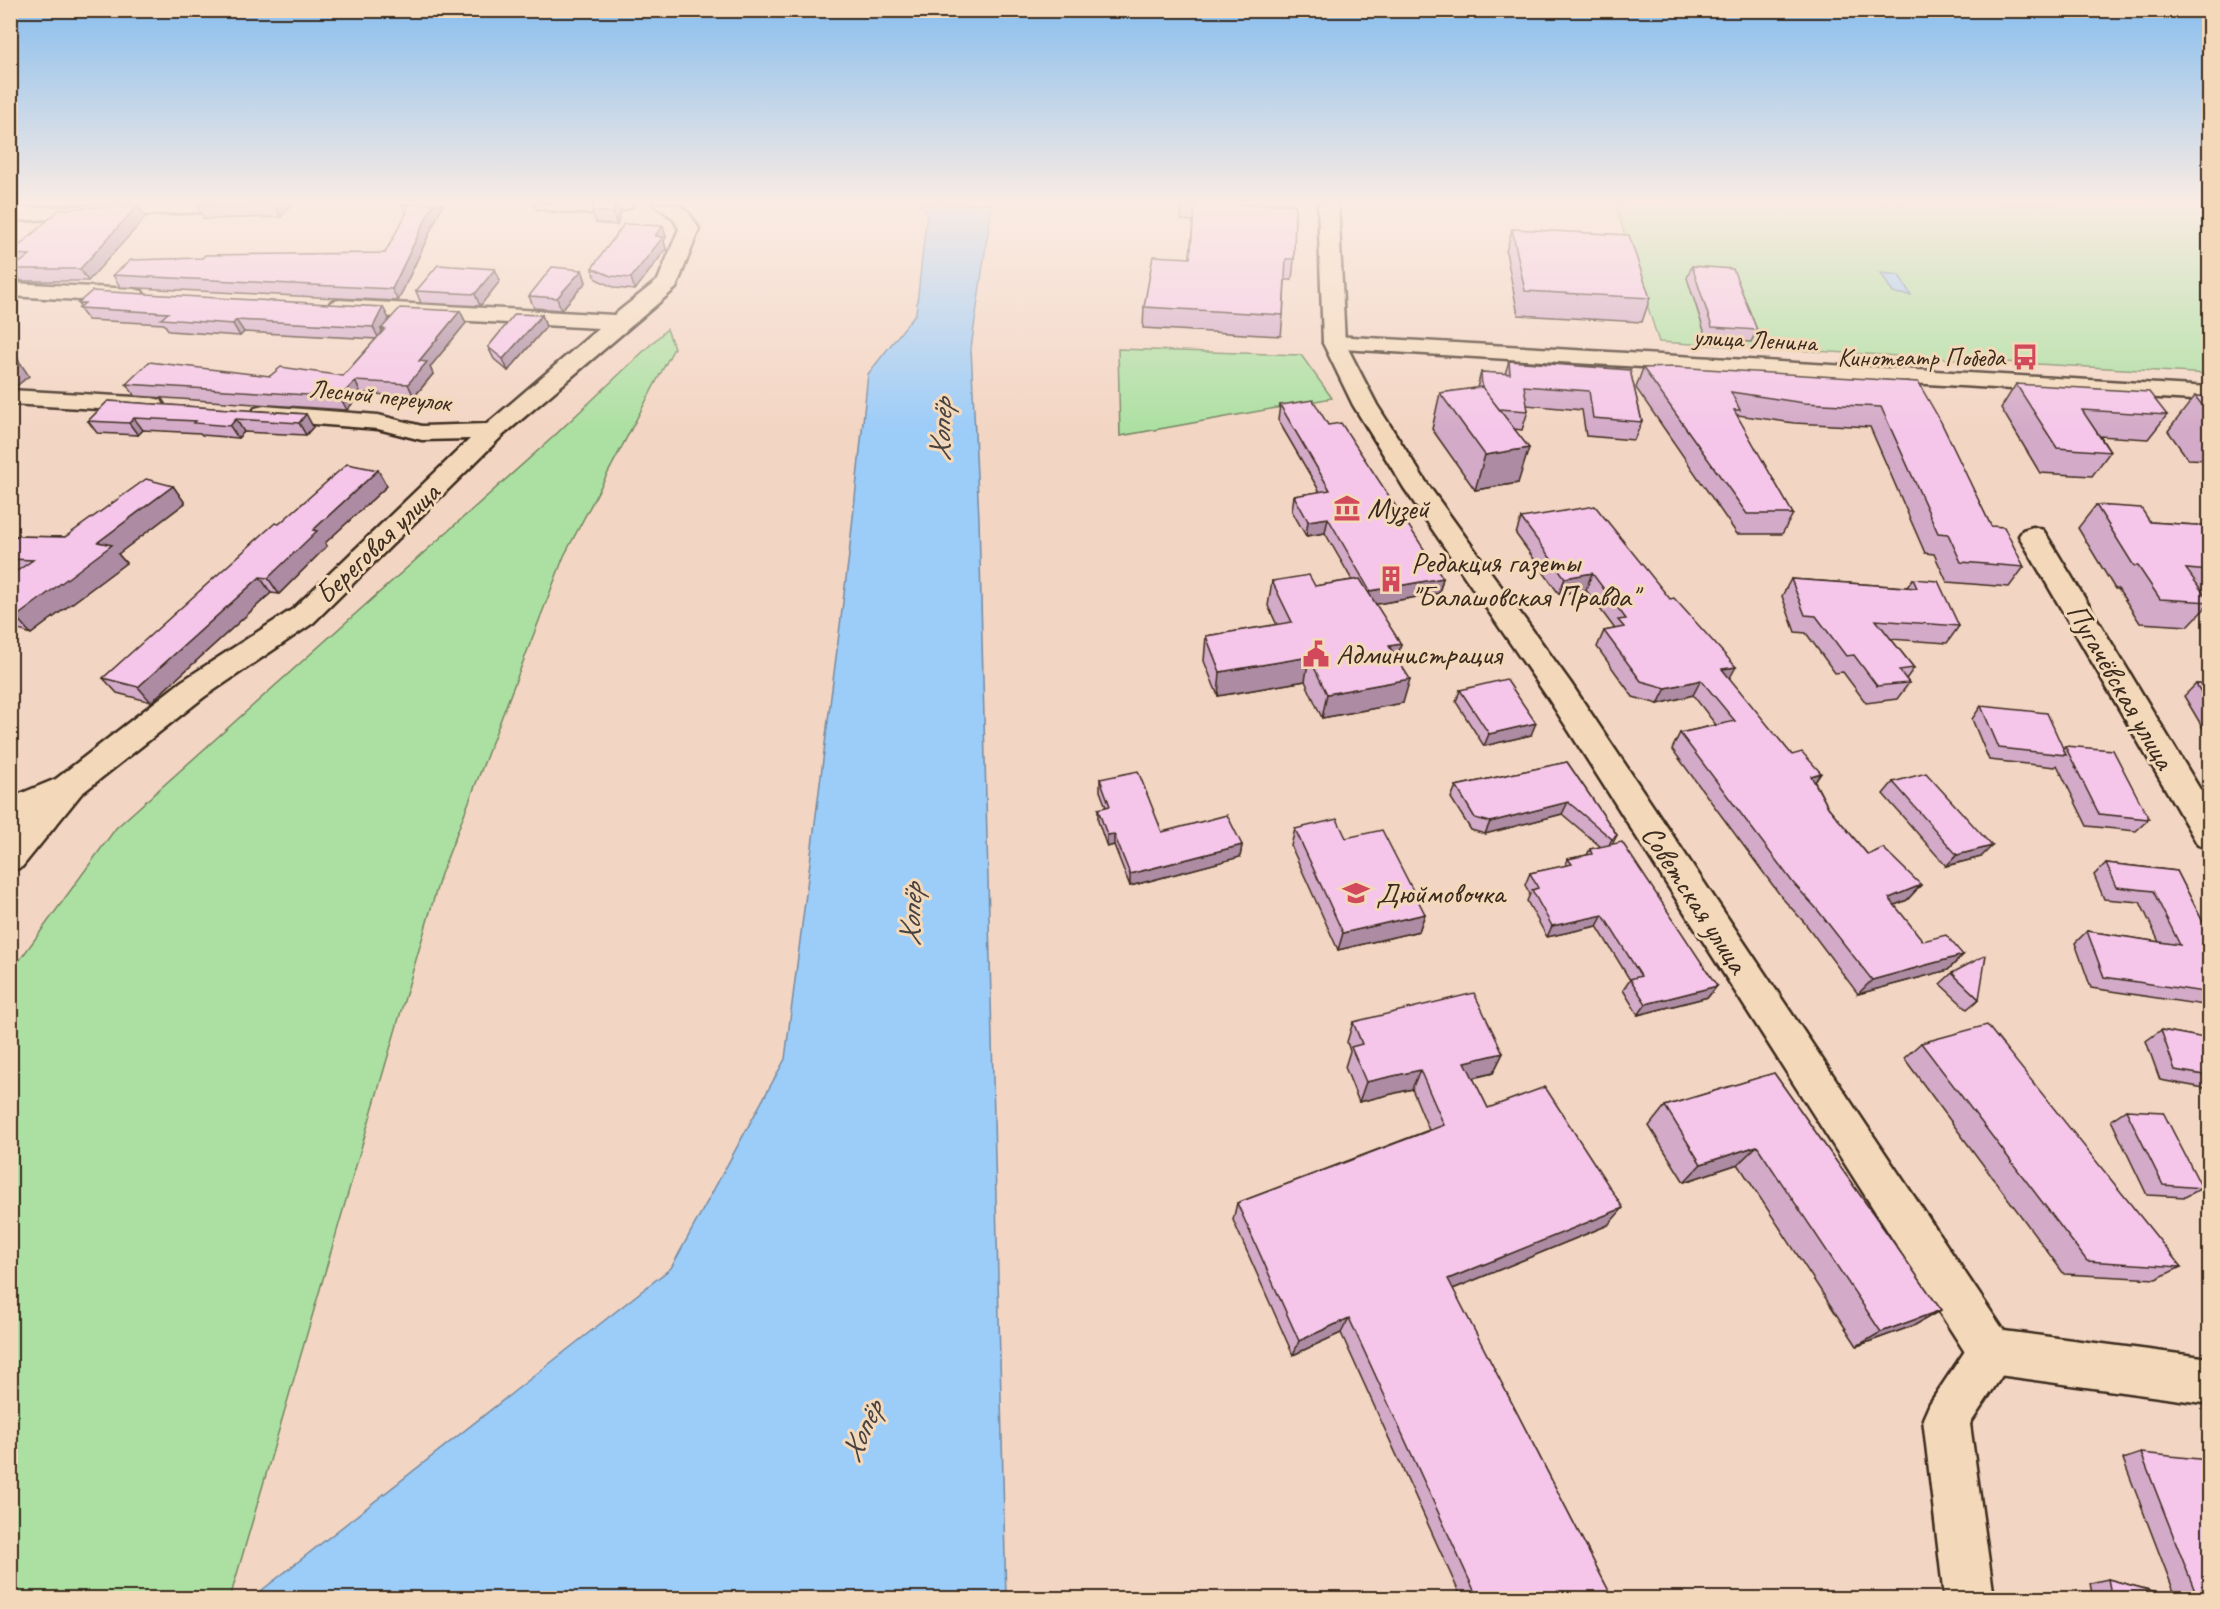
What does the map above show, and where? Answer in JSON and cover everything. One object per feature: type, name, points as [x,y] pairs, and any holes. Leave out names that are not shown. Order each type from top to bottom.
[{"type":"street","name":"Береговая улица","points":[[10,857],[69,785],[193,688],[303,616],[493,431],[618,322],[668,283],[669,279]]},
{"type":"street","name":"Советская улица","points":[[1331,279],[1334,343],[1365,405],[1417,488],[1559,690],[1991,1352]]},
{"type":"street","points":[[10,289],[154,297]]},
{"type":"street","points":[[320,306],[618,322]]},
{"type":"street","name":"улица Ленина","points":[[1334,343],[2210,394]]},
{"type":"street","points":[[10,397],[174,407]]},
{"type":"street","name":"Лесной переулок","points":[[243,411],[378,422],[422,433],[493,431]]},
{"type":"street","name":"Пугачёвская улица","points":[[2034,536],[2210,836]]},
{"type":"street","points":[[10,813],[69,785]]},
{"type":"street","points":[[1969,1599],[1946,1419],[1991,1352],[2210,1381]]},
{"type":"green space","points":[[1639,279],[2209,279],[2209,374],[1659,342]]},
{"type":"green space","points":[[667,329],[674,348],[564,556],[441,874],[230,1598],[11,1598],[11,972],[116,828],[552,438]]},
{"type":"green space","points":[[1118,349],[1301,355],[1332,398],[1120,436]]},
{"type":"water","name":"Хопёр","points":[[920,279],[981,279],[971,348],[979,519],[1006,1598],[252,1598],[671,1268],[785,1059],[849,555],[868,374],[916,313]]},
{"type":"water","points":[[1885,279],[1901,279],[1911,295],[1893,293]]},
{"type":"building","points":[[194,279],[397,279],[392,289]]},
{"type":"building","points":[[426,279],[487,279],[475,294],[416,291]]},
{"type":"building","points":[[542,279],[574,279],[557,298],[529,296]]},
{"type":"building","points":[[1149,279],[1285,279],[1283,315],[1144,307]]},
{"type":"building","points":[[1523,279],[1644,279],[1650,298],[1525,291]]},
{"type":"building","points":[[1696,279],[1737,279],[1757,330],[1712,327]]},
{"type":"building","points":[[92,291],[383,307],[373,327],[236,320],[233,324],[161,319],[168,313],[79,308],[85,303],[78,303]]},
{"type":"building","points":[[400,308],[460,311],[419,361],[427,362],[408,384],[355,381],[340,397],[126,384],[149,362],[270,376],[281,367],[343,376],[385,329],[381,329]]},
{"type":"building","points":[[515,314],[542,315],[503,359],[488,347]]},
{"type":"building","points":[[1509,361],[1630,370],[1642,422],[1593,418],[1589,391],[1524,386],[1528,411],[1499,409],[1482,388],[1481,372],[1510,374]]},
{"type":"building","points":[[10,363],[20,364],[10,371]]},
{"type":"building","points":[[1674,367],[1918,382],[1941,422],[1991,526],[2004,527],[2024,567],[1961,562],[1948,534],[1938,533],[1881,407],[1804,403],[1731,392],[1740,410],[1734,410],[1793,514],[1747,514],[1643,368]]},
{"type":"building","points":[[2016,384],[2149,392],[2167,415],[2082,410],[2110,452],[2057,448]]},
{"type":"building","points":[[1482,387],[1529,448],[1485,455],[1440,393]]},
{"type":"building","points":[[2195,396],[2210,397],[2210,415]]},
{"type":"building","points":[[1313,400],[1328,425],[1341,423],[1443,578],[1370,591],[1328,518],[1308,521],[1294,496],[1330,490],[1280,405]]},
{"type":"building","points":[[108,401],[306,414],[299,423],[236,419],[230,426],[194,423],[196,421],[134,418],[129,423],[88,421]]},
{"type":"building","points":[[347,464],[378,470],[313,530],[317,531],[268,578],[260,577],[138,687],[103,678],[275,523],[279,524]]},
{"type":"building","points":[[146,479],[173,486],[98,542],[112,545],[16,617],[10,615],[10,576],[33,560],[10,559],[10,536],[65,537]]},
{"type":"building","points":[[2096,505],[2141,508],[2150,522],[2210,526],[2210,571],[2186,569],[2210,602],[2160,599],[2138,566],[2134,566]]},
{"type":"building","points":[[1595,506],[1670,599],[1674,598],[1736,667],[1722,669],[1792,755],[1802,752],[1821,773],[1811,776],[1828,807],[1868,855],[1883,848],[1921,885],[1889,898],[1923,941],[1946,935],[1963,955],[1872,980],[1816,908],[1794,884],[1680,733],[1735,721],[1701,680],[1666,688],[1641,681],[1604,631],[1624,627],[1618,620],[1626,619],[1592,573],[1565,578],[1521,518]]},
{"type":"building","points":[[1309,575],[1315,586],[1360,579],[1401,644],[1389,646],[1410,679],[1327,694],[1309,657],[1220,672],[1206,636],[1292,622],[1272,581]]},
{"type":"building","points":[[1791,579],[1917,588],[1913,579],[1938,581],[1959,626],[1876,620],[1914,668],[1899,670],[1909,683],[1877,686],[1854,655],[1846,656],[1816,616],[1805,615]]},
{"type":"building","points":[[1506,679],[1536,723],[1489,734],[1460,690]]},
{"type":"building","points":[[2196,684],[2210,685],[2210,706]]},
{"type":"building","points":[[1981,706],[2047,713],[2066,755],[1999,748]]},
{"type":"building","points":[[2065,746],[2113,750],[2149,819],[2099,814]]},
{"type":"building","points":[[1567,762],[1617,835],[1612,839],[1568,802],[1490,822],[1475,818],[1456,786]]},
{"type":"building","points":[[1138,771],[1162,832],[1227,815],[1242,845],[1130,874],[1114,834],[1107,835],[1098,809],[1110,806],[1100,779]]},
{"type":"building","points":[[1926,773],[1992,846],[1957,855],[1893,782]]},
{"type":"building","name":"Дюймовочка","points":[[1337,819],[1346,838],[1382,830],[1425,914],[1343,933],[1295,829]]},
{"type":"building","points":[[1622,842],[1717,986],[1646,1004],[1630,979],[1641,976],[1603,915],[1552,926],[1532,890],[1538,888],[1530,873],[1572,864],[1568,859],[1592,854],[1590,849]]},
{"type":"building","points":[[2106,863],[2177,871],[2210,936],[2210,993],[2104,977],[2087,931],[2180,945],[2153,891],[2117,887]]},
{"type":"building","points":[[1986,955],[1979,999],[1952,973]]},
{"type":"building","points":[[1474,993],[1503,1053],[1465,1062],[1488,1108],[1545,1087],[1623,1208],[1448,1279],[1613,1599],[1478,1599],[1349,1318],[1299,1341],[1237,1203],[1444,1125],[1420,1070],[1366,1082],[1351,1047],[1362,1044],[1353,1022]]},
{"type":"building","points":[[1987,1025],[2181,1267],[2087,1261],[1921,1043]]},
{"type":"building","points":[[2161,1030],[2210,1039],[2210,1076],[2175,1070]]},
{"type":"building","points":[[1774,1073],[1941,1310],[1881,1332],[1757,1146],[1701,1164],[1665,1106]]},
{"type":"building","points":[[2126,1110],[2163,1112],[2202,1188],[2163,1185]]},
{"type":"building","points":[[2141,1453],[2210,1462],[2210,1599],[2198,1599]]},
{"type":"building","points":[[2108,1579],[2182,1599],[2112,1599]]},
{"type":"place","name":"Кинотеатр Победа","points":[[2025,357]]},
{"type":"place","name":"Музей","points":[[1347,508]]},
{"type":"place","name":"Редакция газеты \"Балашовская Правда\"","points":[[1391,579]]},
{"type":"place","name":"Администрация","points":[[1316,654]]},
{"type":"place","name":"Дюймовочка","points":[[1356,893]]}]
